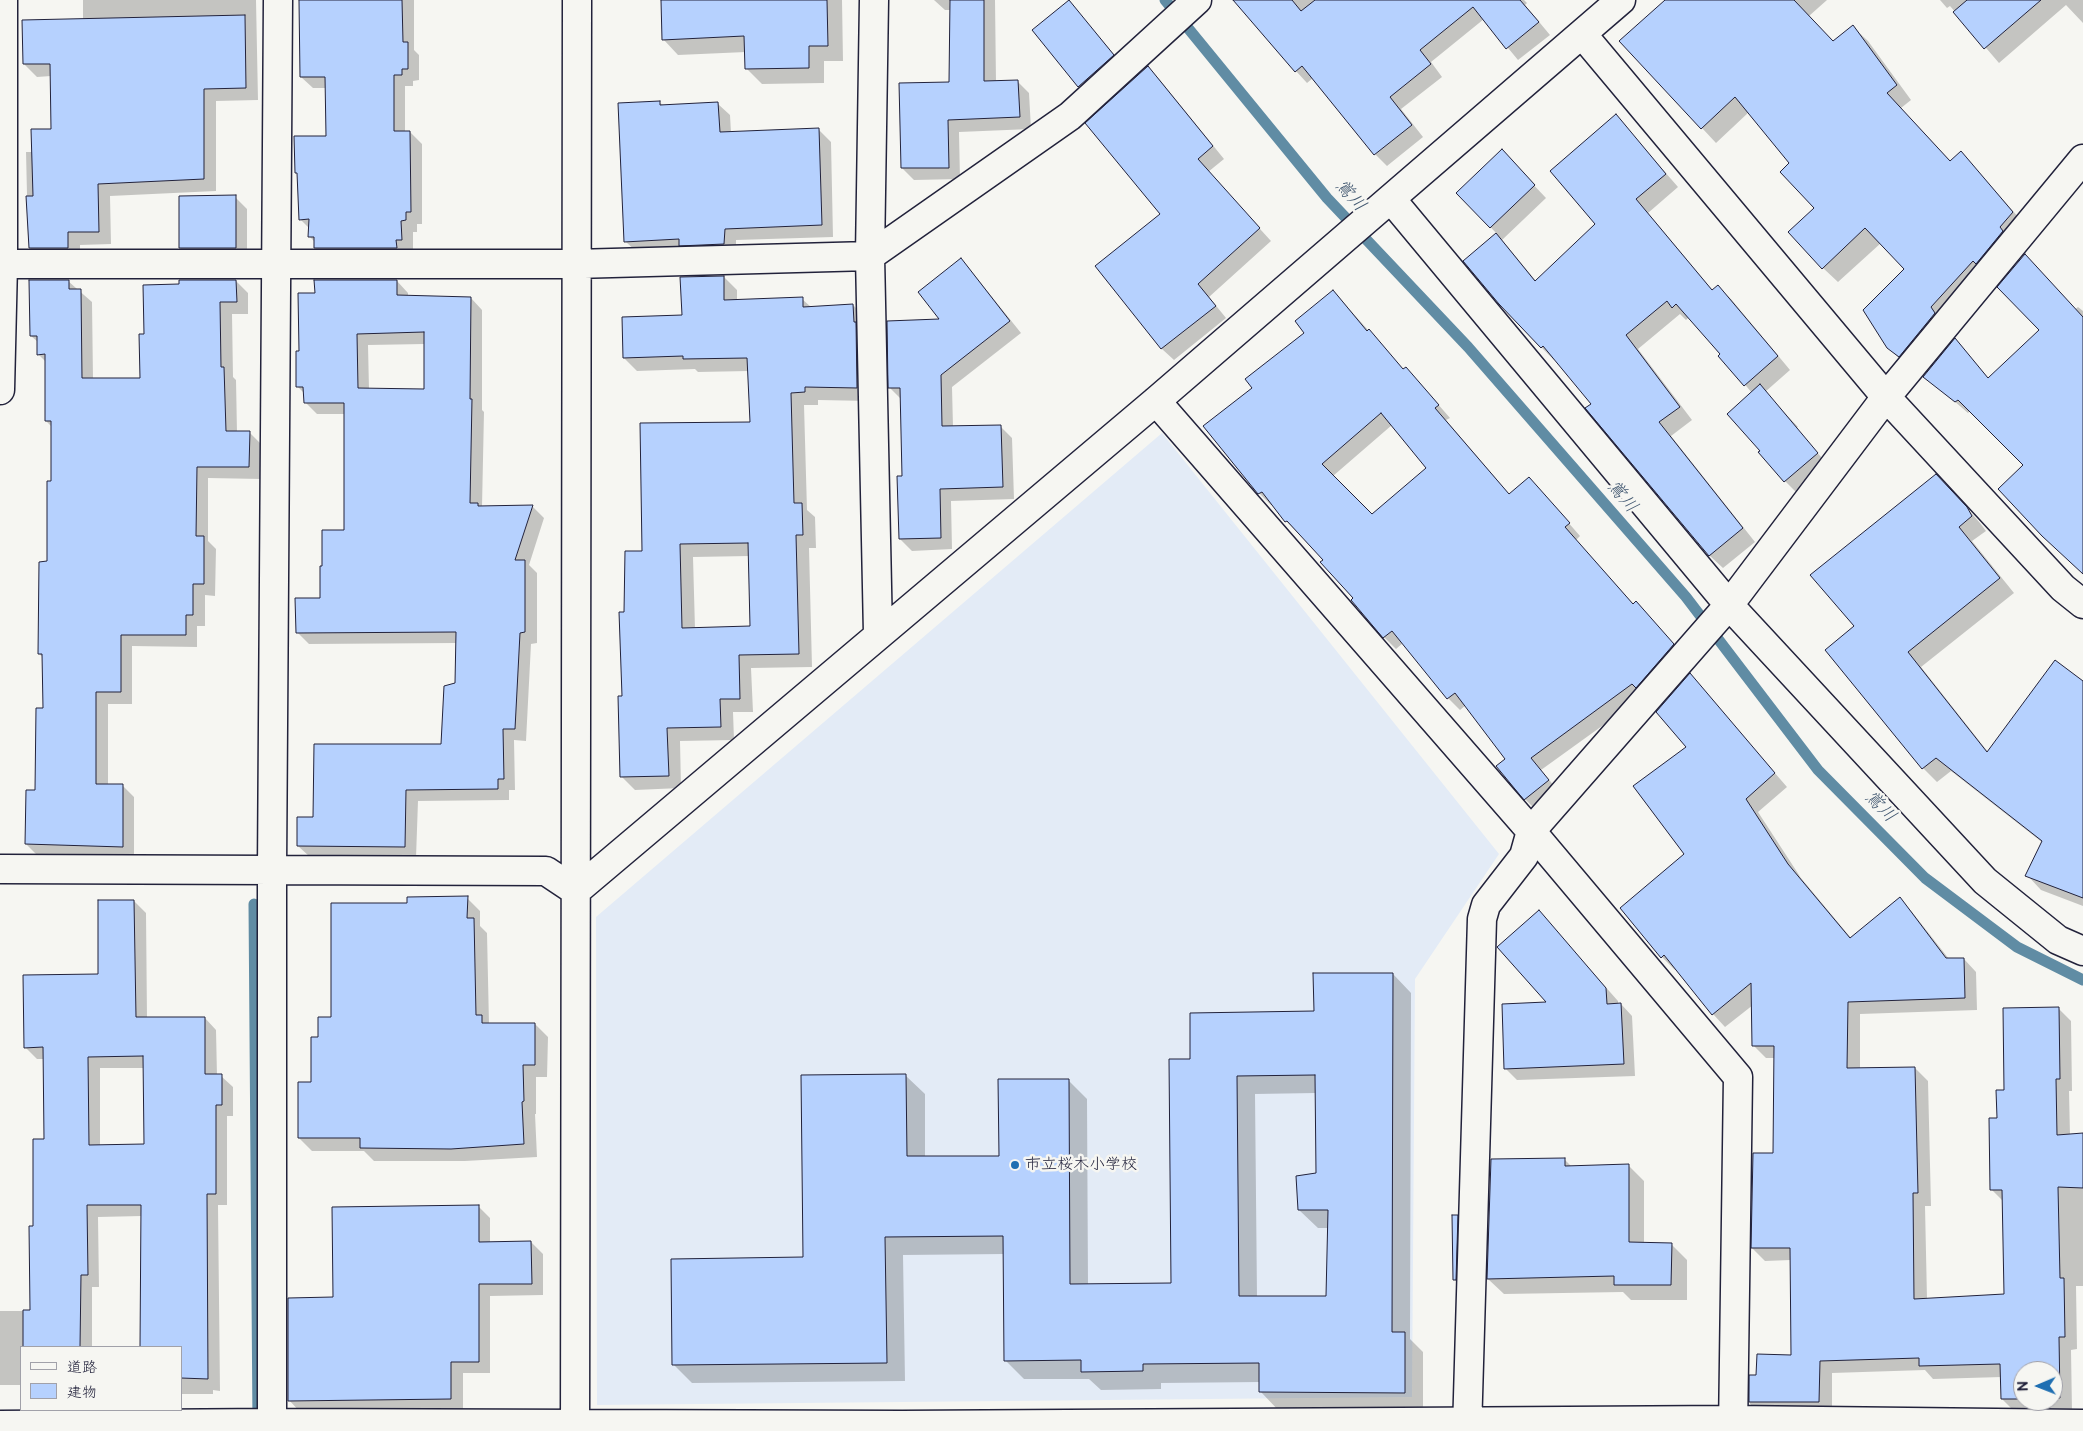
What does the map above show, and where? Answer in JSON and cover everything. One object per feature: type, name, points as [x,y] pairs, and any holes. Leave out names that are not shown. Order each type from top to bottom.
[{"type":"street","points":[[0,390],[3,0]]},
{"type":"street","points":[[272,1427],[272,869],[278,0]]},
{"type":"street","points":[[575,1427],[575,264],[577,0]]},
{"type":"street","points":[[874,0],[870,256],[878,634]]},
{"type":"street","points":[[1,264],[575,264],[870,256],[1070,116],[1197,0]]},
{"type":"street","points":[[576,890],[1156,401],[1622,0]]},
{"type":"street","points":[[1582,34],[1886,397],[2063,588],[2083,604]]},
{"type":"street","points":[[1467,1426],[1482,919],[1486,905],[1524,856],[1531,831],[1729,606],[1886,397],[2083,159]]},
{"type":"street","points":[[1392,199],[1729,606],[1985,881],[2058,940],[2083,951]]},
{"type":"street","points":[[1156,401],[1531,831],[1738,1077],[1733,1426]]},
{"type":"street","points":[[0,869],[546,871],[576,890]]},
{"type":"street","points":[[0,1425],[902,1428],[1973,1427],[2083,1424]]},
{"type":"shaded area","points":[[1162,433],[1499,854],[1415,979],[1412,1397],[597,1405],[596,917]]},
{"type":"building","points":[[299,0],[402,0],[403,42],[408,42],[408,69],[402,69],[402,75],[394,75],[394,131],[410,131],[411,212],[406,212],[406,220],[401,221],[402,240],[396,240],[397,248],[314,248],[314,237],[308,237],[309,219],[299,220],[294,136],[326,136],[325,77],[300,77]]},
{"type":"building","points":[[661,0],[827,0],[828,46],[809,46],[809,68],[745,69],[744,36],[662,40]]},
{"type":"building","points":[[950,0],[984,0],[984,81],[1018,80],[1020,117],[948,120],[949,168],[901,168],[899,83],[949,82]]},
{"type":"building","points":[[1069,0],[1114,55],[1078,87],[1032,30]]},
{"type":"building","points":[[1233,0],[1292,0],[1301,11],[1315,0],[1520,0],[1539,22],[1506,49],[1473,7],[1420,50],[1431,64],[1390,97],[1412,125],[1374,155],[1302,66],[1295,72]]},
{"type":"building","points":[[1665,0],[1794,0],[1833,41],[1853,25],[1897,85],[1887,93],[1950,161],[1961,151],[2013,212],[2000,227],[2003,231],[1976,264],[1973,261],[1931,307],[1935,313],[1899,357],[1887,348],[1863,310],[1904,269],[1865,228],[1822,269],[1788,232],[1814,208],[1780,172],[1789,163],[1735,97],[1701,129],[1619,41]]},
{"type":"building","points":[[1967,0],[2041,0],[1984,49],[1953,12]]},
{"type":"building","points":[[245,15],[246,88],[204,89],[204,179],[98,184],[99,232],[68,232],[68,248],[29,248],[26,196],[33,196],[31,129],[51,129],[50,64],[23,64],[22,20]]},
{"type":"building","points":[[1148,66],[1213,146],[1198,159],[1260,228],[1198,284],[1216,306],[1161,349],[1095,266],[1160,214],[1085,123]]},
{"type":"building","points":[[660,101],[660,105],[718,102],[720,132],[819,128],[822,225],[725,229],[724,244],[679,246],[679,239],[624,242],[618,103]]},
{"type":"building","points":[[1616,114],[1666,174],[1636,199],[1712,290],[1718,285],[1778,356],[1744,386],[1718,356],[1720,354],[1676,304],[1672,308],[1667,301],[1626,335],[1680,407],[1659,422],[1743,528],[1709,556],[1585,408],[1591,404],[1543,346],[1541,348],[1499,304],[1463,261],[1496,233],[1535,281],[1595,224],[1550,171]]},
{"type":"building","points":[[1502,149],[1535,185],[1490,228],[1456,193]]},
{"type":"building","points":[[236,195],[236,248],[179,248],[179,196]]},
{"type":"building","points":[[2025,254],[2083,317],[2083,574],[2042,536],[1998,489],[2023,465],[1958,400],[1955,402],[1923,377],[1955,338],[1988,378],[2039,330],[1997,287]]},
{"type":"building","points":[[961,258],[1010,321],[941,375],[942,426],[1001,425],[1003,487],[940,489],[941,538],[899,539],[897,476],[902,476],[900,388],[888,388],[887,321],[939,319],[918,292]]},
{"type":"building","points":[[724,276],[724,300],[803,297],[803,307],[853,304],[854,322],[856,322],[857,388],[805,387],[805,392],[791,393],[794,503],[802,503],[803,535],[796,535],[799,654],[739,655],[740,699],[720,699],[721,727],[667,728],[669,776],[620,777],[618,696],[622,696],[619,612],[624,612],[625,551],[642,551],[640,423],[750,422],[747,358],[683,359],[683,356],[623,358],[622,317],[682,315],[680,277]],"holes":[[[748,543],[750,626],[682,628],[680,544]]]},
{"type":"building","points":[[29,280],[69,280],[69,289],[81,289],[82,378],[140,378],[139,334],[144,334],[143,285],[179,284],[179,280],[236,280],[237,302],[220,302],[221,367],[224,367],[226,431],[250,431],[249,467],[197,467],[196,536],[204,536],[204,584],[193,584],[193,615],[186,615],[186,635],[121,635],[121,692],[96,692],[96,784],[123,784],[123,847],[25,844],[26,790],[35,790],[36,708],[43,708],[42,654],[38,654],[39,562],[47,561],[47,481],[51,481],[51,421],[45,421],[45,354],[37,355],[37,336],[30,336]]},
{"type":"building","points":[[314,280],[397,280],[397,295],[471,297],[470,503],[478,503],[478,506],[533,505],[515,560],[525,560],[525,632],[520,633],[515,729],[503,729],[504,779],[498,779],[498,789],[406,790],[405,847],[297,846],[297,817],[313,817],[314,744],[441,744],[444,686],[455,683],[456,632],[296,633],[295,598],[320,598],[322,530],[344,530],[344,403],[304,403],[303,387],[296,387],[296,351],[299,351],[298,293],[315,293]],"holes":[[[424,332],[424,389],[358,388],[357,334]]]},
{"type":"building","points":[[1333,290],[1367,331],[1369,329],[1403,369],[1406,367],[1439,405],[1435,408],[1509,494],[1529,477],[1570,523],[1565,527],[1633,604],[1636,601],[1674,644],[1636,688],[1632,684],[1531,758],[1549,780],[1524,800],[1496,766],[1505,759],[1455,693],[1447,699],[1392,631],[1383,638],[1351,600],[1353,598],[1320,562],[1323,560],[1287,521],[1285,522],[1262,492],[1258,494],[1203,426],[1252,388],[1245,379],[1304,333],[1295,321]],"holes":[[[1381,413],[1426,468],[1372,514],[1322,464]]]},
{"type":"building","points":[[1760,384],[1818,453],[1784,482],[1758,452],[1760,451],[1727,414]]},
{"type":"building","points":[[1936,474],[1967,507],[1972,516],[1959,527],[2000,578],[1908,652],[1987,752],[2055,660],[2083,681],[2083,898],[2025,876],[2042,841],[1936,758],[1922,769],[1825,650],[1854,626],[1810,575]]},
{"type":"building","points":[[1690,673],[1775,773],[1746,799],[1788,864],[1850,938],[1900,897],[1946,958],[1964,958],[1965,998],[1848,1002],[1847,1068],[1915,1067],[1918,1193],[1913,1193],[1914,1299],[2004,1294],[2002,1190],[1990,1190],[1989,1118],[1997,1118],[1996,1090],[2004,1090],[2003,1008],[2059,1007],[2060,1079],[2056,1079],[2057,1135],[2083,1133],[2083,1188],[2058,1187],[2060,1278],[2064,1278],[2065,1337],[2059,1337],[2059,1361],[2013,1361],[2013,1399],[2001,1399],[2000,1364],[1919,1366],[1919,1358],[1820,1361],[1819,1402],[1749,1402],[1749,1375],[1756,1375],[1757,1354],[1791,1355],[1790,1248],[1751,1248],[1753,1153],[1773,1153],[1774,1046],[1752,1046],[1751,983],[1712,1015],[1664,955],[1661,958],[1620,908],[1684,854],[1633,786],[1686,747],[1656,712]]},
{"type":"building","points":[[468,896],[467,918],[474,918],[476,1015],[482,1015],[482,1023],[535,1023],[535,1065],[523,1065],[524,1144],[451,1149],[360,1148],[360,1138],[298,1138],[298,1082],[311,1082],[311,1037],[318,1037],[318,1017],[331,1017],[331,903],[407,903],[407,897]]},
{"type":"building","points":[[98,900],[134,900],[136,1017],[205,1017],[205,1074],[222,1074],[222,1105],[216,1105],[216,1194],[207,1194],[208,1379],[182,1378],[182,1346],[140,1346],[141,1205],[87,1205],[88,1275],[81,1275],[80,1346],[23,1346],[23,1310],[30,1310],[29,1226],[33,1226],[33,1139],[44,1139],[43,1047],[24,1048],[23,975],[98,974]],"holes":[[[143,1056],[144,1144],[89,1145],[88,1057]]]},
{"type":"building","points":[[1539,910],[1606,988],[1607,1004],[1621,1003],[1624,1064],[1504,1069],[1502,1004],[1546,1002],[1497,947]]},
{"type":"building","name":"市立桜木小学校","points":[[1313,973],[1393,973],[1392,1332],[1405,1332],[1405,1393],[1259,1392],[1259,1363],[1143,1364],[1143,1371],[1081,1372],[1081,1360],[1004,1361],[1003,1236],[885,1237],[887,1363],[672,1365],[671,1259],[803,1257],[801,1075],[906,1074],[907,1156],[999,1156],[998,1079],[1069,1079],[1070,1284],[1171,1283],[1169,1059],[1190,1059],[1190,1013],[1314,1011]],"holes":[[[1315,1075],[1316,1173],[1296,1176],[1298,1210],[1328,1210],[1326,1296],[1239,1296],[1237,1076]]]},
{"type":"building","points":[[1565,1158],[1565,1166],[1629,1164],[1629,1242],[1672,1243],[1671,1285],[1614,1285],[1614,1276],[1487,1279],[1491,1159]]},
{"type":"building","points":[[479,1205],[479,1242],[531,1241],[532,1284],[479,1284],[479,1362],[451,1362],[451,1399],[288,1401],[288,1298],[333,1297],[332,1207]]},
{"type":"building","points":[[1452,1215],[1458,1215],[1456,1280],[1453,1280]]},
{"type":"waterway","name":"鴬川","points":[[1165,0],[1327,198],[1468,347],[1686,597],[1818,770],[1925,878],[2017,947],[2083,980]]},
{"type":"waterway","points":[[254,904],[258,1425]]},
{"type":"place","name":"市立桜木小学校","points":[[1015,1165]]}]
